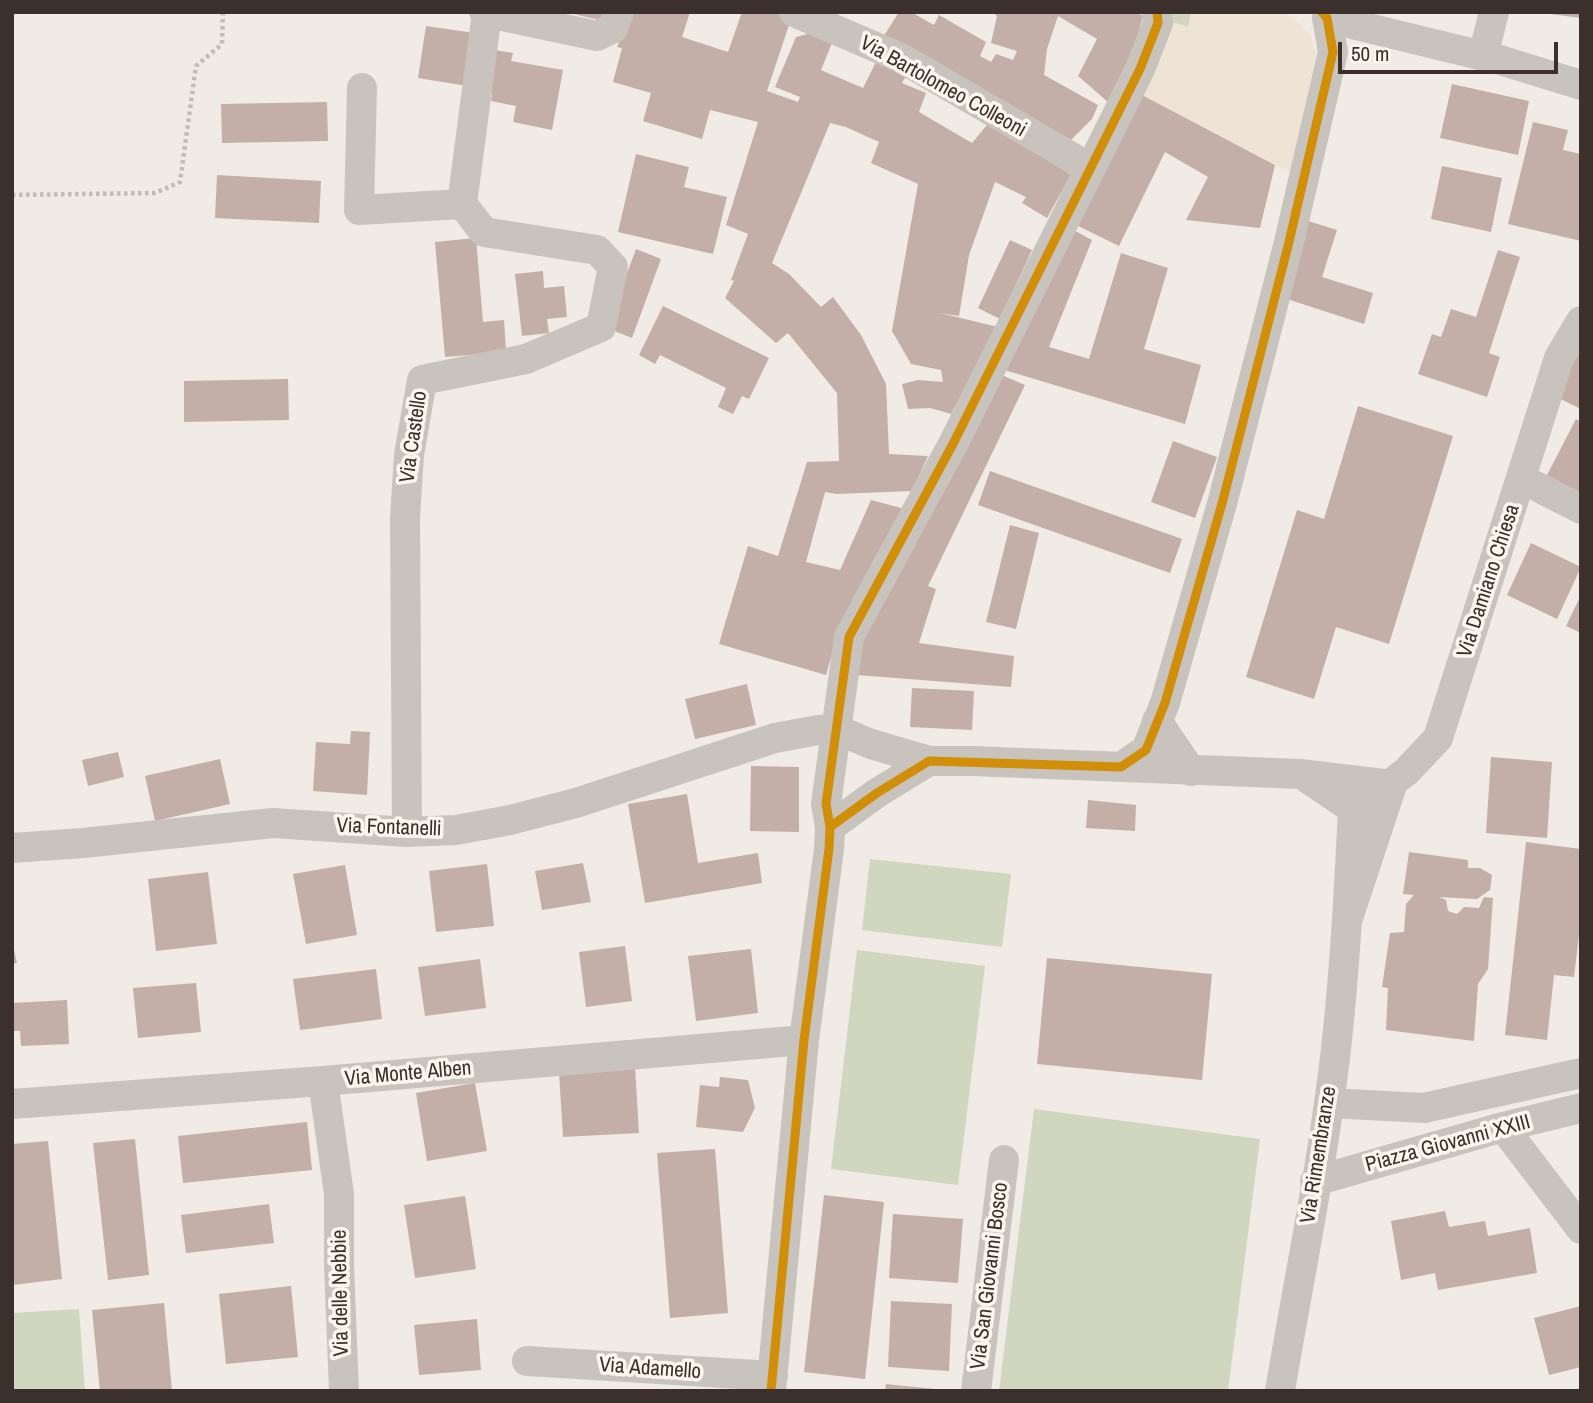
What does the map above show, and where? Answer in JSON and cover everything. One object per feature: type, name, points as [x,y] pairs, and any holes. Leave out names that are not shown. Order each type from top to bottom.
[{"type":"street","points":[[362,88],[359,210],[462,204],[485,13],[597,36],[613,28],[619,12]]},
{"type":"street","name":"Via Bartolomeo Colleoni","points":[[794,12],[901,58],[1090,169]]},
{"type":"street","points":[[772,1383],[804,1040],[831,827],[826,804],[849,637],[954,442],[1140,69],[1158,23],[1157,12]]},
{"type":"street","points":[[1483,56],[1493,14]]},
{"type":"street","points":[[1121,767],[1146,750],[1165,703],[1253,389],[1325,53],[1324,15],[1483,56],[1581,85]]},
{"type":"street","name":"Via Castello","points":[[407,832],[405,518],[409,455],[422,380],[526,359],[601,327],[613,267],[597,250],[484,232],[462,204]]},
{"type":"street","name":"Via Damiano Chiesa","points":[[1353,809],[1391,785],[1438,738],[1559,358],[1581,321]]},
{"type":"street","points":[[1522,479],[1581,509]]},
{"type":"street","points":[[1157,721],[1191,771]]},
{"type":"street","name":"Via Fontanelli","points":[[12,848],[273,823],[407,832],[456,830],[576,803],[775,738],[818,730],[838,730]]},
{"type":"street","points":[[838,730],[871,744],[929,761],[1300,774],[1391,785]]},
{"type":"street","points":[[831,827],[877,793],[929,761]]},
{"type":"street","points":[[1300,774],[1353,809]]},
{"type":"street","name":"Via Rimembranze","points":[[1348,918],[1391,785]]},
{"type":"street","name":"Via Rimembranze","points":[[1280,1391],[1329,1103],[1348,918],[1353,809]]},
{"type":"street","name":"Via Monte Alben","points":[[12,1104],[323,1081],[804,1040]]},
{"type":"street","name":"Piazza Giovanni XXIII","points":[[1329,1103],[1424,1108],[1581,1073]]},
{"type":"street","name":"Via delle Nebbie","points":[[323,1081],[339,1194],[344,1391]]},
{"type":"street","name":"Piazza Giovanni XXIII","points":[[1315,1181],[1503,1127],[1581,1108]]},
{"type":"street","points":[[1503,1127],[1581,1229]]},
{"type":"street","name":"Via San Giovanni Bosco","points":[[976,1391],[1004,1160]]},
{"type":"street","name":"Via Adamello","points":[[527,1361],[772,1383]]},
{"type":"path","points":[[12,195],[155,193],[180,182],[195,66],[222,44],[223,12]]},
{"type":"green space","points":[[1168,12],[1191,12],[1189,27],[1167,21]]},
{"type":"green space","points":[[870,859],[1011,874],[1002,947],[862,930]]},
{"type":"green space","points":[[857,950],[985,966],[958,1185],[831,1169]]},
{"type":"green space","points":[[1034,1109],[1260,1139],[1228,1391],[999,1391]]},
{"type":"green space","points":[[79,1309],[85,1391],[12,1391],[12,1313]]},
{"type":"shaded area","points":[[1191,12],[1280,12],[1294,18],[1311,36],[1316,54],[1292,173],[1140,94],[1167,21],[1188,27]]},
{"type":"building","points":[[565,12],[611,12],[608,22]]},
{"type":"building","points":[[630,12],[690,12],[682,37],[728,52],[742,12],[773,12],[791,19],[767,91],[798,102],[800,97],[775,87],[796,37],[815,32],[834,38],[821,70],[863,88],[877,60],[906,76],[902,83],[926,93],[919,112],[972,143],[991,120],[1071,175],[1047,218],[1022,203],[1026,197],[995,182],[969,255],[959,316],[940,313],[998,327],[951,414],[930,408],[908,409],[902,384],[918,380],[943,382],[941,370],[911,364],[892,331],[918,184],[871,163],[879,142],[830,123],[772,263],[789,274],[821,307],[833,297],[861,335],[886,384],[889,454],[928,456],[912,491],[836,494],[825,492],[806,562],[840,570],[871,500],[905,509],[841,623],[826,675],[719,644],[748,546],[778,556],[807,462],[839,461],[837,393],[788,333],[776,343],[725,298],[734,281],[731,280],[748,234],[726,225],[758,122],[710,110],[702,139],[643,121],[651,93],[613,82],[622,48],[617,47]]},
{"type":"building","points":[[899,12],[911,12],[934,25],[939,15],[986,42],[980,56],[991,62],[996,54],[1013,60],[1017,51],[991,43],[997,16],[992,12],[1136,12],[1143,16],[1132,58],[1108,102],[1078,76],[1097,39],[1058,16],[1047,49],[1044,75],[1098,105],[1092,119],[1068,143],[880,42]]},
{"type":"building","points":[[1581,12],[1581,18],[1550,14]]},
{"type":"building","points":[[426,26],[475,33],[467,86],[418,78]]},
{"type":"building","points":[[494,50],[513,53],[511,61],[563,70],[552,130],[513,122],[516,106],[491,101],[492,94],[486,92]]},
{"type":"building","points":[[1452,84],[1529,101],[1518,155],[1440,138]]},
{"type":"building","points":[[1140,94],[1275,165],[1260,228],[1186,220],[1208,177],[1165,152],[1119,246],[1070,222]]},
{"type":"building","points":[[327,102],[328,141],[222,143],[221,104]]},
{"type":"building","points":[[1533,122],[1568,130],[1563,150],[1581,154],[1581,241],[1508,224]]},
{"type":"building","points":[[636,154],[689,167],[684,187],[727,197],[713,254],[618,232]]},
{"type":"building","points":[[1442,166],[1502,178],[1491,232],[1431,219]]},
{"type":"building","points":[[217,175],[321,181],[319,223],[215,218]]},
{"type":"building","points":[[1308,221],[1337,230],[1322,277],[1373,293],[1364,324],[1284,298]]},
{"type":"building","points":[[1068,227],[1092,240],[1049,347],[1089,359],[1121,253],[1168,268],[1144,349],[1201,365],[1185,424],[1001,369]]},
{"type":"building","points":[[476,238],[483,322],[504,320],[506,352],[445,357],[435,242]]},
{"type":"building","points":[[1010,240],[1032,250],[1000,319],[978,308]]},
{"type":"building","points":[[636,249],[661,259],[632,338],[607,328]]},
{"type":"building","points":[[1498,250],[1520,257],[1489,353],[1500,357],[1487,397],[1418,374],[1432,334],[1441,337],[1451,309],[1476,317]]},
{"type":"building","points":[[543,271],[544,288],[564,286],[567,317],[547,319],[549,333],[522,336],[515,274]]},
{"type":"building","points":[[663,306],[769,358],[749,399],[742,396],[733,414],[718,407],[726,388],[660,355],[655,364],[639,355]]},
{"type":"building","points":[[1581,340],[1581,409],[1554,396]]},
{"type":"building","points":[[999,374],[1025,385],[928,586],[936,589],[919,643],[1014,656],[1011,687],[857,675],[861,640]]},
{"type":"building","points":[[288,379],[289,420],[184,422],[184,381]]},
{"type":"building","points":[[1358,406],[1453,436],[1389,644],[1336,627],[1314,699],[1246,677],[1297,510],[1324,519]]},
{"type":"building","points":[[1576,419],[1581,422],[1581,495],[1546,477]]},
{"type":"building","points":[[1173,441],[1217,457],[1195,518],[1151,502]]},
{"type":"building","points":[[990,471],[1182,539],[1170,573],[978,505]]},
{"type":"building","points":[[1010,525],[1039,533],[1016,629],[986,622]]},
{"type":"building","points":[[1531,543],[1581,567],[1557,619],[1507,595]]},
{"type":"building","points":[[1581,595],[1581,633],[1566,626]]},
{"type":"building","points":[[747,684],[756,725],[695,739],[685,699]]},
{"type":"building","points":[[912,688],[974,691],[972,730],[910,727]]},
{"type":"building","points":[[351,731],[370,732],[367,795],[313,791],[316,742],[350,744]]},
{"type":"building","points":[[118,752],[124,777],[88,786],[82,760]]},
{"type":"building","points":[[1491,757],[1552,762],[1547,838],[1486,833]]},
{"type":"building","points":[[220,759],[230,804],[155,821],[145,776]]},
{"type":"building","points":[[751,766],[799,767],[799,832],[750,831]]},
{"type":"building","points":[[687,794],[698,863],[758,853],[762,883],[645,903],[628,804]]},
{"type":"building","points":[[1088,800],[1136,805],[1135,831],[1086,828]]},
{"type":"building","points":[[1526,842],[1581,849],[1581,918],[1574,977],[1554,975],[1547,1040],[1505,1035]]},
{"type":"building","points":[[1409,852],[1468,860],[1468,868],[1480,868],[1492,875],[1490,890],[1477,899],[1439,897],[1446,900],[1448,911],[1457,914],[1464,907],[1479,908],[1484,897],[1493,898],[1488,969],[1478,984],[1474,1041],[1386,1030],[1388,988],[1382,987],[1390,933],[1404,932],[1406,904],[1414,895],[1403,894]]},
{"type":"building","points":[[583,863],[591,902],[542,910],[535,871]]},
{"type":"building","points":[[487,864],[494,926],[436,932],[429,871]]},
{"type":"building","points":[[345,865],[357,935],[306,944],[293,874]]},
{"type":"building","points":[[208,872],[217,944],[156,951],[148,879]]},
{"type":"building","points":[[12,941],[17,963],[12,964]]},
{"type":"building","points":[[625,946],[632,1001],[586,1007],[579,952]]},
{"type":"building","points":[[751,949],[758,1013],[696,1021],[688,956]]},
{"type":"building","points":[[1047,958],[1212,974],[1202,1080],[1037,1064]]},
{"type":"building","points":[[480,959],[486,1008],[425,1016],[418,967]]},
{"type":"building","points":[[376,969],[382,1019],[300,1030],[293,979]]},
{"type":"building","points":[[196,983],[201,1032],[138,1038],[133,988]]},
{"type":"building","points":[[67,1000],[69,1044],[21,1046],[20,1031],[12,1031],[12,1003]]},
{"type":"building","points":[[635,1067],[639,1133],[563,1137],[559,1072]]},
{"type":"building","points":[[720,1077],[748,1080],[755,1108],[743,1132],[696,1127],[700,1085],[719,1087]]},
{"type":"building","points":[[475,1083],[487,1151],[427,1161],[416,1093]]},
{"type":"building","points":[[307,1122],[312,1170],[183,1183],[178,1136]]},
{"type":"building","points":[[135,1139],[149,1275],[108,1280],[93,1143]]},
{"type":"building","points":[[48,1141],[62,1279],[13,1285],[12,1144]]},
{"type":"building","points":[[715,1149],[728,1313],[670,1318],[657,1153]]},
{"type":"building","points":[[824,1195],[884,1202],[865,1379],[804,1372]]},
{"type":"building","points":[[465,1196],[476,1269],[415,1278],[404,1205]]},
{"type":"building","points":[[269,1204],[274,1243],[186,1253],[181,1215]]},
{"type":"building","points":[[1445,1211],[1449,1227],[1485,1221],[1488,1236],[1530,1228],[1537,1273],[1438,1290],[1435,1273],[1401,1280],[1391,1221]]},
{"type":"building","points":[[893,1214],[963,1219],[958,1283],[889,1278]]},
{"type":"building","points":[[291,1286],[298,1357],[226,1364],[219,1294]]},
{"type":"building","points":[[891,1301],[952,1304],[949,1371],[888,1367]]},
{"type":"building","points":[[164,1303],[172,1391],[100,1391],[92,1310]]},
{"type":"building","points":[[1581,1306],[1581,1367],[1549,1375],[1534,1318]]},
{"type":"building","points":[[477,1319],[481,1370],[419,1375],[414,1325]]},
{"type":"building","points":[[886,1384],[935,1389],[935,1391],[885,1391]]},
{"type":"transit line","points":[[771,1391],[804,1040],[829,849],[830,827],[826,804],[849,637],[954,442],[1140,69],[1158,23],[1157,12]]},
{"type":"transit line","points":[[830,827],[877,793],[929,761],[1121,767],[1146,750],[1165,703],[1223,500],[1289,242],[1333,52],[1327,18],[1322,12]]}]
